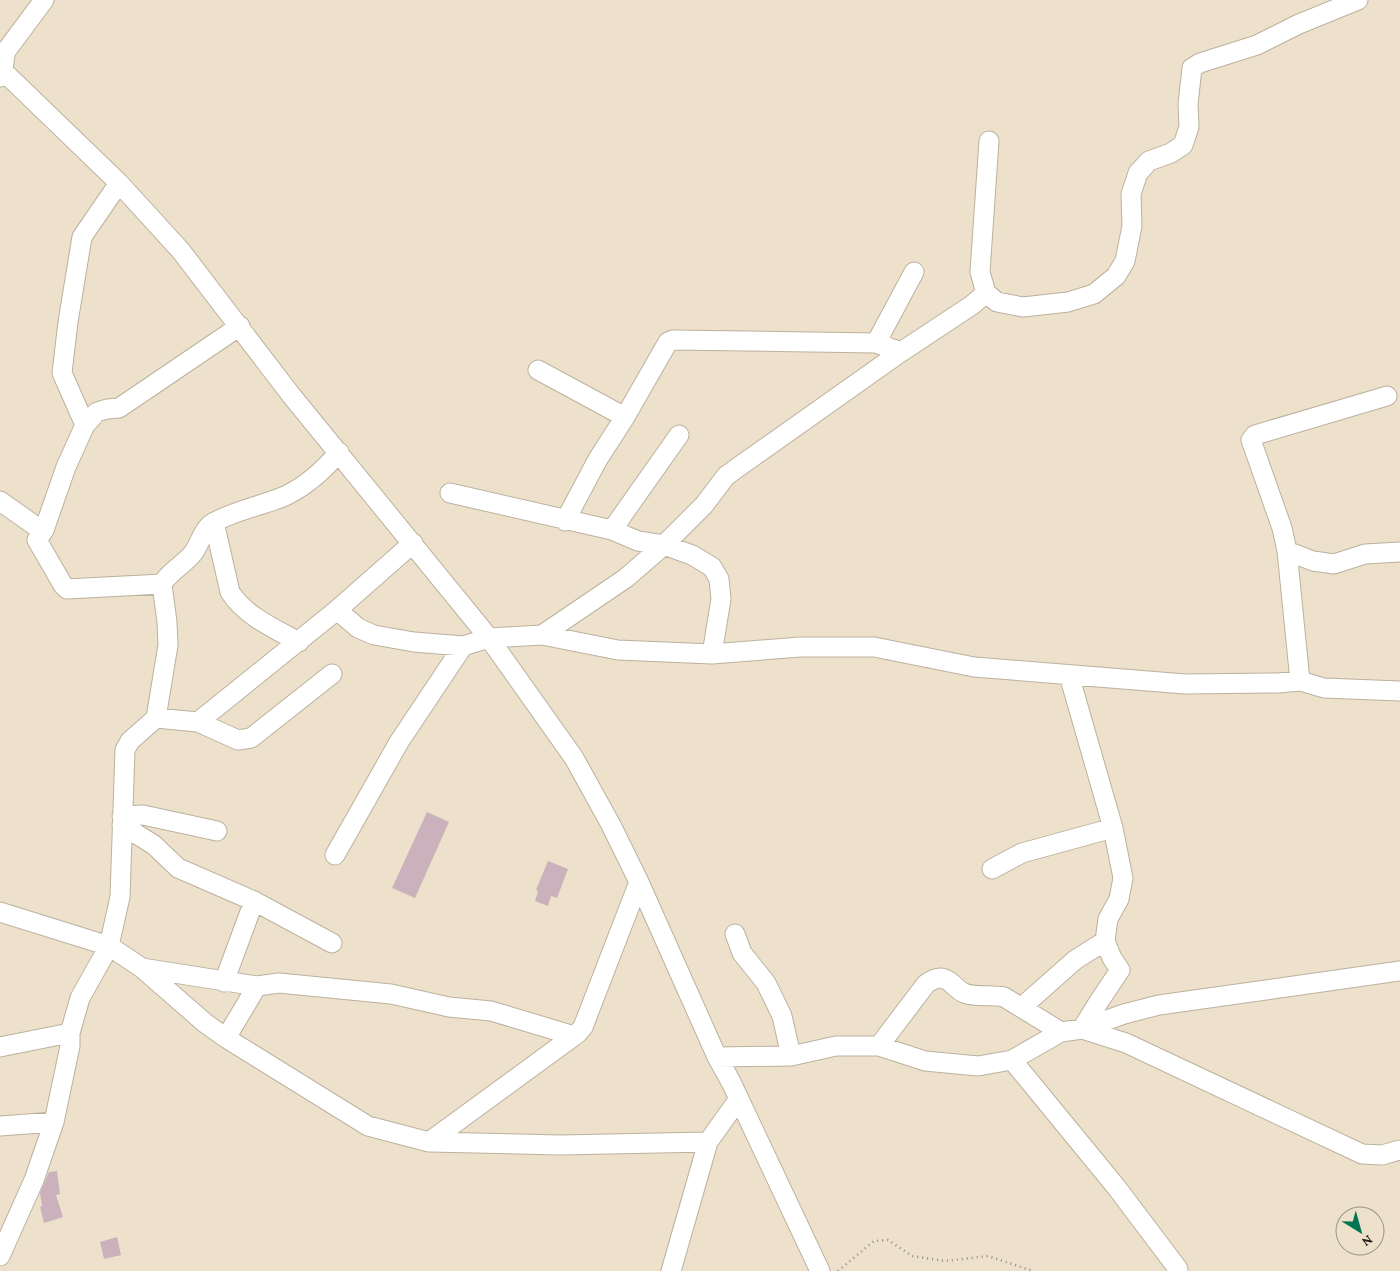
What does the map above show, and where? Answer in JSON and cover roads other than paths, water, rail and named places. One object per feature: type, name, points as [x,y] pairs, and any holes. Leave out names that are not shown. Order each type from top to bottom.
[{"type":"street","points":[[44,0],[6,51],[1,72],[119,183],[181,251],[291,394],[489,638],[574,758],[611,825],[639,882],[717,1057],[731,1082],[820,1271]]},
{"type":"street","points":[[989,141],[980,272],[986,293],[997,302],[1023,307],[1068,302],[1094,294],[1116,276],[1125,261],[1132,226],[1131,194],[1138,173],[1149,161],[1171,154],[1183,145],[1189,126],[1188,104],[1192,68],[1200,63],[1257,45],[1299,24],[1358,0]]},
{"type":"street","points":[[85,425],[62,373],[68,322],[82,237],[119,183]]},
{"type":"street","points":[[876,342],[914,272]]},
{"type":"street","points":[[542,635],[626,578],[664,545],[704,505],[726,476],[901,352],[972,305],[986,293]]},
{"type":"street","points":[[162,584],[67,589],[38,540],[44,530],[66,467],[85,425],[97,412],[107,408],[119,408],[240,326]]},
{"type":"street","points":[[565,521],[598,459],[625,417],[665,345],[673,340],[876,342],[901,352]]},
{"type":"street","points":[[538,370],[625,417]]},
{"type":"street","points":[[1300,681],[1287,551],[1279,520],[1251,440],[1255,435],[1387,396]]},
{"type":"street","points":[[612,530],[679,435]]},
{"type":"street","points":[[0,1256],[34,1180],[54,1122],[70,1046],[70,1033],[80,998],[109,946],[120,897],[125,750],[130,741],[156,718],[168,646],[162,584],[166,578],[194,553],[208,528],[214,522],[285,496],[299,488],[328,465],[338,452]]},
{"type":"street","points":[[450,493],[565,521],[612,530],[638,541],[664,545],[692,555],[712,567],[719,579],[721,599],[712,654]]},
{"type":"street","points":[[0,501],[27,521],[44,530]]},
{"type":"street","points":[[214,522],[230,592],[236,601],[272,628],[299,642]]},
{"type":"street","points":[[198,722],[299,642],[413,543]]},
{"type":"street","points":[[1287,551],[1312,561],[1334,564],[1365,554],[1400,552]]},
{"type":"street","points":[[337,610],[358,628],[374,635],[414,642],[463,646],[489,638],[542,635],[618,650],[712,654],[800,647],[874,647],[974,667],[1186,684],[1278,684],[1300,681],[1324,688],[1400,691]]},
{"type":"street","points":[[335,855],[399,742],[463,646]]},
{"type":"street","points":[[156,718],[198,722],[238,740],[251,738],[332,674]]},
{"type":"street","points":[[1070,675],[1113,828],[1123,878],[1119,900],[1108,919],[1105,941],[1112,958],[1120,970],[1082,1029]]},
{"type":"street","points":[[122,820],[142,815],[217,831]]},
{"type":"street","points":[[122,820],[154,845],[178,868],[254,900],[332,943]]},
{"type":"street","points":[[992,869],[1022,853],[1113,828]]},
{"type":"street","points":[[429,1142],[578,1033],[583,1027],[639,882]]},
{"type":"street","points":[[224,982],[254,900]]},
{"type":"street","points":[[0,912],[109,946],[142,968],[226,1038],[368,1126],[429,1142],[560,1145],[708,1142]]},
{"type":"street","points":[[735,934],[742,953],[766,983],[782,1016],[791,1056]]},
{"type":"street","points":[[1022,1007],[1075,960],[1105,941]]},
{"type":"street","points":[[142,968],[257,986],[279,983],[391,994],[449,1007],[491,1011],[571,1035],[578,1033]]},
{"type":"street","points":[[717,1057],[791,1056],[836,1046],[879,1046],[925,1061],[978,1066],[1012,1060],[1061,1032],[1082,1029],[1124,1014],[1159,1005],[1400,971]]},
{"type":"street","points":[[879,1046],[926,984],[940,978],[948,980],[962,992],[970,995],[994,994],[1004,997],[1061,1032]]},
{"type":"street","points":[[226,1038],[257,986]]},
{"type":"street","points":[[1082,1029],[1126,1043],[1362,1154],[1382,1155],[1400,1150]]},
{"type":"street","points":[[0,1048],[70,1033]]},
{"type":"street","points":[[1012,1060],[1117,1188],[1178,1269]]},
{"type":"street","points":[[671,1271],[708,1142],[738,1100]]},
{"type":"street","points":[[0,1126],[54,1122]]}]
